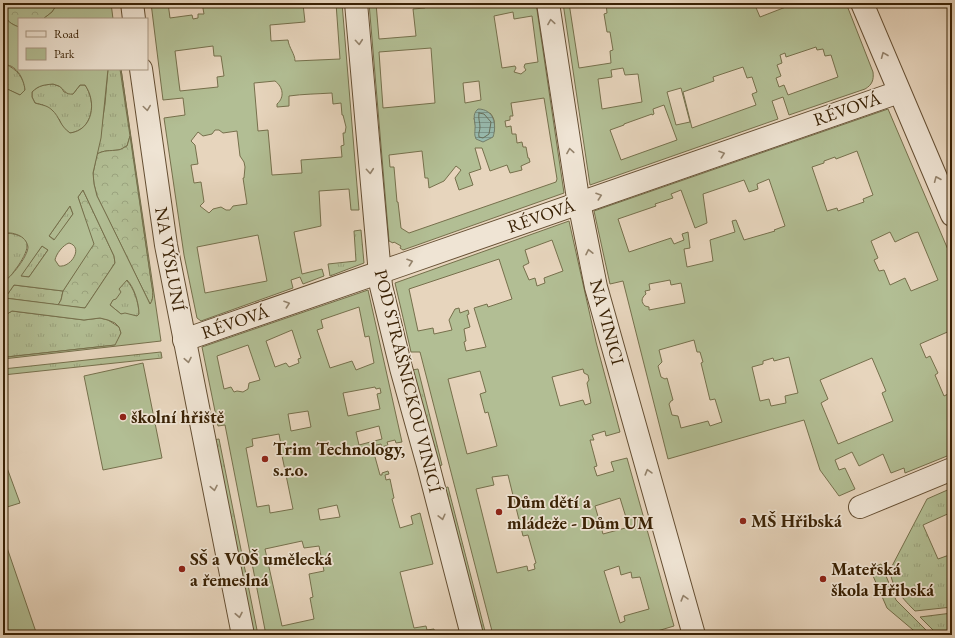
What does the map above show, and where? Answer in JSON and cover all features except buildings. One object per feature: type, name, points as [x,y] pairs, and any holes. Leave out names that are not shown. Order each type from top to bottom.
[{"type":"street","points":[[132,3],[134,18]]},
{"type":"street","name":"POD STRAŠNICKOU VINICÍ","points":[[356,3],[381,286],[401,368],[472,635]]},
{"type":"street","name":"NA VINICI","points":[[548,3],[579,203],[596,287],[694,635]]},
{"type":"street","points":[[862,3],[952,215]]},
{"type":"street","name":"NA VÝSLUNÍ","points":[[141,70],[166,245],[243,635]]},
{"type":"street","name":"RÉVOVÁ","points":[[184,340],[899,92]]},
{"type":"street","points":[[860,507],[952,469]]},
{"type":"green space","points":[[4,3],[58,3],[52,12],[44,18],[18,18],[18,26],[8,21],[4,15]]},
{"type":"green space","points":[[58,3],[111,3],[113,18],[44,18],[52,12]]},
{"type":"green space","points":[[151,3],[168,3],[170,18],[192,15],[193,19],[198,18],[198,14],[204,14],[202,3],[303,4],[305,22],[270,25],[271,41],[288,40],[295,61],[340,59],[336,3],[342,3],[359,210],[351,210],[349,189],[319,191],[321,226],[294,232],[302,274],[322,269],[324,276],[303,284],[300,277],[291,280],[293,288],[201,321],[197,318],[184,255],[164,118],[185,115],[183,98],[163,100]],"holes":[[[213,46],[214,56],[221,56],[224,76],[217,77],[218,87],[180,91],[175,51]],[[275,81],[278,83],[282,95],[277,107],[289,106],[289,96],[332,93],[333,104],[341,103],[342,115],[346,127],[345,133],[343,133],[344,145],[341,146],[342,157],[301,160],[302,173],[272,175],[268,130],[258,131],[254,83]],[[215,130],[219,130],[223,133],[237,131],[240,156],[245,167],[243,178],[247,204],[233,206],[230,210],[226,210],[221,207],[213,209],[209,213],[200,206],[204,202],[201,182],[194,183],[191,165],[198,164],[195,145],[191,141],[198,132],[203,136],[212,134]],[[258,235],[267,281],[205,293],[197,247]]]},
{"type":"green space","points":[[369,3],[376,3],[379,39],[416,36],[413,9],[425,8],[425,3],[536,3],[564,193],[403,250],[400,248],[401,246],[389,241]],"holes":[[[513,12],[514,19],[532,16],[538,62],[525,64],[524,67],[526,70],[521,74],[514,72],[516,68],[515,66],[502,68],[494,16]],[[431,48],[435,103],[383,108],[379,52]],[[479,81],[481,100],[465,103],[463,83]],[[544,98],[557,179],[556,182],[409,233],[401,228],[394,167],[390,167],[389,155],[422,151],[425,178],[428,178],[429,188],[444,181],[456,166],[461,170],[455,178],[459,190],[473,185],[469,173],[481,169],[475,148],[482,148],[490,171],[507,165],[510,173],[522,170],[521,166],[530,162],[526,147],[523,147],[522,142],[517,143],[516,134],[512,134],[511,126],[506,127],[505,121],[510,120],[510,116],[513,116],[511,103]],[[490,113],[492,115],[494,120],[494,132],[476,128],[474,118]]]},
{"type":"green space","points":[[563,3],[569,3],[579,68],[611,63],[610,51],[613,50],[610,32],[607,32],[604,14],[607,13],[606,3],[754,3],[760,17],[796,3],[846,3],[873,72],[872,82],[865,89],[789,115],[783,97],[772,101],[778,119],[590,185]],"holes":[[[816,47],[817,50],[823,49],[825,56],[831,55],[838,77],[788,95],[784,85],[779,87],[776,78],[781,76],[777,65],[782,63],[780,55],[785,53],[786,57]],[[743,67],[747,78],[752,77],[757,92],[752,94],[756,105],[692,128],[683,92],[714,81],[713,77]],[[623,68],[625,75],[638,74],[642,102],[602,109],[598,79],[612,77],[611,70]],[[681,88],[690,122],[676,125],[667,92]],[[664,105],[677,140],[621,160],[610,130],[654,114],[653,109]]]},
{"type":"green space","points":[[3,11],[8,21],[18,26],[18,70],[108,70],[101,138],[93,173],[94,184],[97,196],[150,304],[153,296],[121,70],[161,341],[3,359],[3,322],[7,357],[115,345],[121,333],[119,327],[115,323],[100,318],[84,320],[12,311],[7,314],[3,321],[3,282],[18,266],[25,256],[28,247],[26,241],[20,236],[10,233],[3,234],[3,87],[20,95],[25,90],[21,77],[12,67],[3,65]],"holes":[[[53,84],[59,86],[67,93],[73,94],[80,85],[85,85],[89,92],[92,107],[91,114],[84,127],[78,131],[70,133],[50,108],[35,103],[32,97],[32,92],[39,87]],[[83,190],[114,256],[115,263],[85,308],[5,298],[14,285],[63,291],[94,244],[78,197]],[[70,206],[73,214],[54,240],[49,236]],[[69,243],[73,245],[75,249],[76,253],[68,264],[63,266],[59,266],[55,260],[60,250]],[[42,246],[48,250],[29,277],[21,276]],[[127,280],[132,287],[139,310],[139,314],[137,316],[125,313],[121,314],[110,305],[121,292],[119,289]]]},
{"type":"green space","points":[[5,64],[13,68],[19,74],[23,82],[25,90],[20,95],[3,87],[3,65]]},
{"type":"green space","points":[[108,70],[120,70],[130,136],[127,146],[119,150],[105,151],[97,154],[105,104]]},
{"type":"green space","points":[[53,84],[61,87],[64,92],[73,94],[80,85],[85,85],[89,92],[92,107],[91,114],[84,127],[78,131],[70,133],[63,128],[59,119],[43,105],[35,103],[32,97],[32,92],[44,85]]},
{"type":"green space","points":[[888,109],[952,259],[952,330],[920,344],[926,358],[930,356],[938,373],[935,375],[944,396],[952,392],[952,454],[905,473],[904,468],[891,473],[883,454],[859,466],[852,452],[835,460],[839,470],[845,468],[855,489],[839,496],[820,470],[804,420],[668,459],[623,281],[610,284],[594,211]],"holes":[[[857,151],[873,195],[863,199],[864,202],[838,211],[837,208],[827,211],[812,167],[835,157],[836,159]],[[769,179],[785,226],[774,230],[775,231],[744,240],[736,220],[732,221],[735,232],[710,240],[713,261],[687,267],[684,249],[690,248],[688,232],[682,234],[684,240],[674,244],[671,238],[629,252],[618,219],[656,206],[655,204],[673,198],[671,194],[681,190],[695,228],[707,223],[703,194],[744,180],[749,192],[758,189],[757,184]],[[890,232],[895,242],[918,232],[938,280],[911,291],[905,278],[890,285],[884,270],[879,271],[874,260],[878,258],[871,241]],[[670,280],[671,285],[681,283],[685,303],[649,310],[649,307],[645,306],[642,300],[646,294],[645,291],[650,290],[649,284]],[[694,340],[697,352],[700,352],[703,362],[701,363],[710,400],[715,399],[722,422],[710,426],[708,421],[681,428],[678,416],[672,415],[669,404],[673,400],[667,378],[665,379],[661,377],[658,366],[662,362],[659,350]],[[789,357],[798,393],[785,396],[786,403],[771,406],[769,399],[760,401],[752,367],[763,364],[763,361],[773,358],[774,361]],[[872,358],[886,391],[882,393],[893,421],[838,444],[821,403],[828,399],[820,380]]]},
{"type":"green space","points":[[130,136],[153,296],[150,304],[97,196],[94,184],[93,174],[97,154],[105,151],[119,150],[127,146]]},
{"type":"green space","points":[[83,190],[114,256],[115,263],[85,308],[58,305],[63,291],[93,244],[78,197]]},
{"type":"green space","points":[[70,206],[73,214],[55,240],[49,236]]},
{"type":"green space","points":[[569,221],[596,342],[620,432],[606,436],[605,431],[592,435],[594,440],[590,440],[597,466],[594,467],[597,476],[614,471],[611,462],[627,458],[674,626],[644,635],[493,635],[420,352],[411,352],[395,283]],"holes":[[[552,240],[563,271],[544,278],[545,283],[537,286],[535,278],[529,280],[523,266],[529,263],[525,250]],[[499,259],[512,299],[488,307],[487,304],[474,308],[486,347],[466,351],[464,329],[470,327],[467,315],[469,314],[468,310],[460,313],[459,308],[455,309],[449,320],[452,330],[434,334],[433,328],[418,331],[409,289]],[[583,369],[584,373],[588,375],[589,380],[587,383],[591,403],[585,405],[583,400],[560,406],[552,377]],[[480,371],[486,392],[480,394],[485,413],[488,412],[497,446],[467,454],[448,379]],[[508,475],[523,536],[528,535],[536,563],[534,564],[535,569],[528,571],[527,566],[497,573],[476,489],[494,485],[492,477]],[[620,498],[629,527],[603,534],[595,506]],[[619,566],[621,575],[631,572],[632,578],[640,577],[649,609],[624,616],[625,621],[620,623],[604,571]]]},
{"type":"green space","points":[[361,230],[364,263],[330,276],[328,264],[356,261],[354,231]]},
{"type":"green space","points":[[6,233],[21,236],[27,244],[27,248],[18,266],[10,277],[3,282],[3,234]]},
{"type":"green space","points":[[42,246],[48,250],[29,277],[20,276]]},
{"type":"green space","points":[[126,280],[134,291],[138,305],[139,314],[137,316],[121,314],[110,305],[118,289]]},
{"type":"green space","points":[[14,285],[63,291],[58,305],[5,298]]},
{"type":"green space","points":[[368,290],[402,442],[396,443],[395,440],[387,442],[388,445],[382,447],[381,444],[372,446],[380,475],[388,471],[389,474],[385,475],[386,480],[390,479],[394,498],[392,499],[400,528],[413,524],[411,516],[420,513],[433,564],[400,572],[414,628],[426,626],[427,630],[434,629],[435,635],[266,635],[225,425],[218,426],[202,347]],"holes":[[[359,307],[365,337],[369,336],[374,363],[356,370],[352,361],[330,368],[317,330],[323,328],[321,320]],[[292,330],[301,358],[298,359],[299,363],[289,367],[286,363],[275,367],[266,341]],[[248,345],[260,380],[249,383],[248,389],[243,392],[234,392],[231,387],[224,389],[217,356]],[[375,387],[376,389],[380,388],[381,393],[377,394],[380,409],[348,416],[343,393]],[[308,411],[311,427],[291,431],[288,414]],[[379,426],[382,439],[359,445],[356,432]],[[279,434],[280,446],[293,509],[270,513],[269,505],[257,507],[246,448],[253,446],[252,439]],[[337,505],[340,517],[320,520],[318,509]],[[302,541],[304,548],[319,546],[324,571],[309,574],[313,597],[310,598],[314,619],[282,626],[265,549]]]},
{"type":"green space","points":[[12,311],[84,320],[100,318],[108,320],[119,327],[121,333],[116,345],[6,357],[3,321],[7,314]]},
{"type":"green space","points":[[161,352],[162,358],[3,375],[3,369]]},
{"type":"green space","name":"školní hřiště","points":[[143,363],[162,458],[103,470],[84,376]]},
{"type":"green space","points":[[418,369],[442,465],[437,467],[412,370]]},
{"type":"green space","points":[[219,439],[258,635],[251,635],[213,440]]},
{"type":"green space","points":[[3,457],[20,503],[4,508],[3,505]]},
{"type":"green space","points":[[448,487],[486,635],[480,635],[443,488]]},
{"type":"green space","points":[[952,488],[952,512],[923,525],[938,559],[952,554],[952,607],[915,611],[898,592],[892,580],[891,568],[927,499]]},
{"type":"green space","points":[[3,536],[37,635],[3,635]]},
{"type":"green space","points":[[881,564],[896,600],[931,635],[919,635],[887,608],[870,569]]},
{"type":"green space","points":[[952,613],[952,635],[938,635],[920,617]]},
{"type":"water","points":[[478,109],[488,112],[491,115],[495,128],[493,137],[483,142],[476,139],[475,135],[474,116]]},
{"type":"place","name":"školní hřiště","points":[[123,417]]},
{"type":"place","name":"Trim Technology, s.r.o.","points":[[265,459]]},
{"type":"place","name":"Dům dětí a mládeže - Dům UM","points":[[499,512]]},
{"type":"place","name":"MŠ Hřibská","points":[[743,521]]},
{"type":"place","name":"SŠ a VOŠ umělecká a řemeslná","points":[[182,569]]},
{"type":"place","name":"Mateřská škola Hřibská","points":[[823,579]]}]
